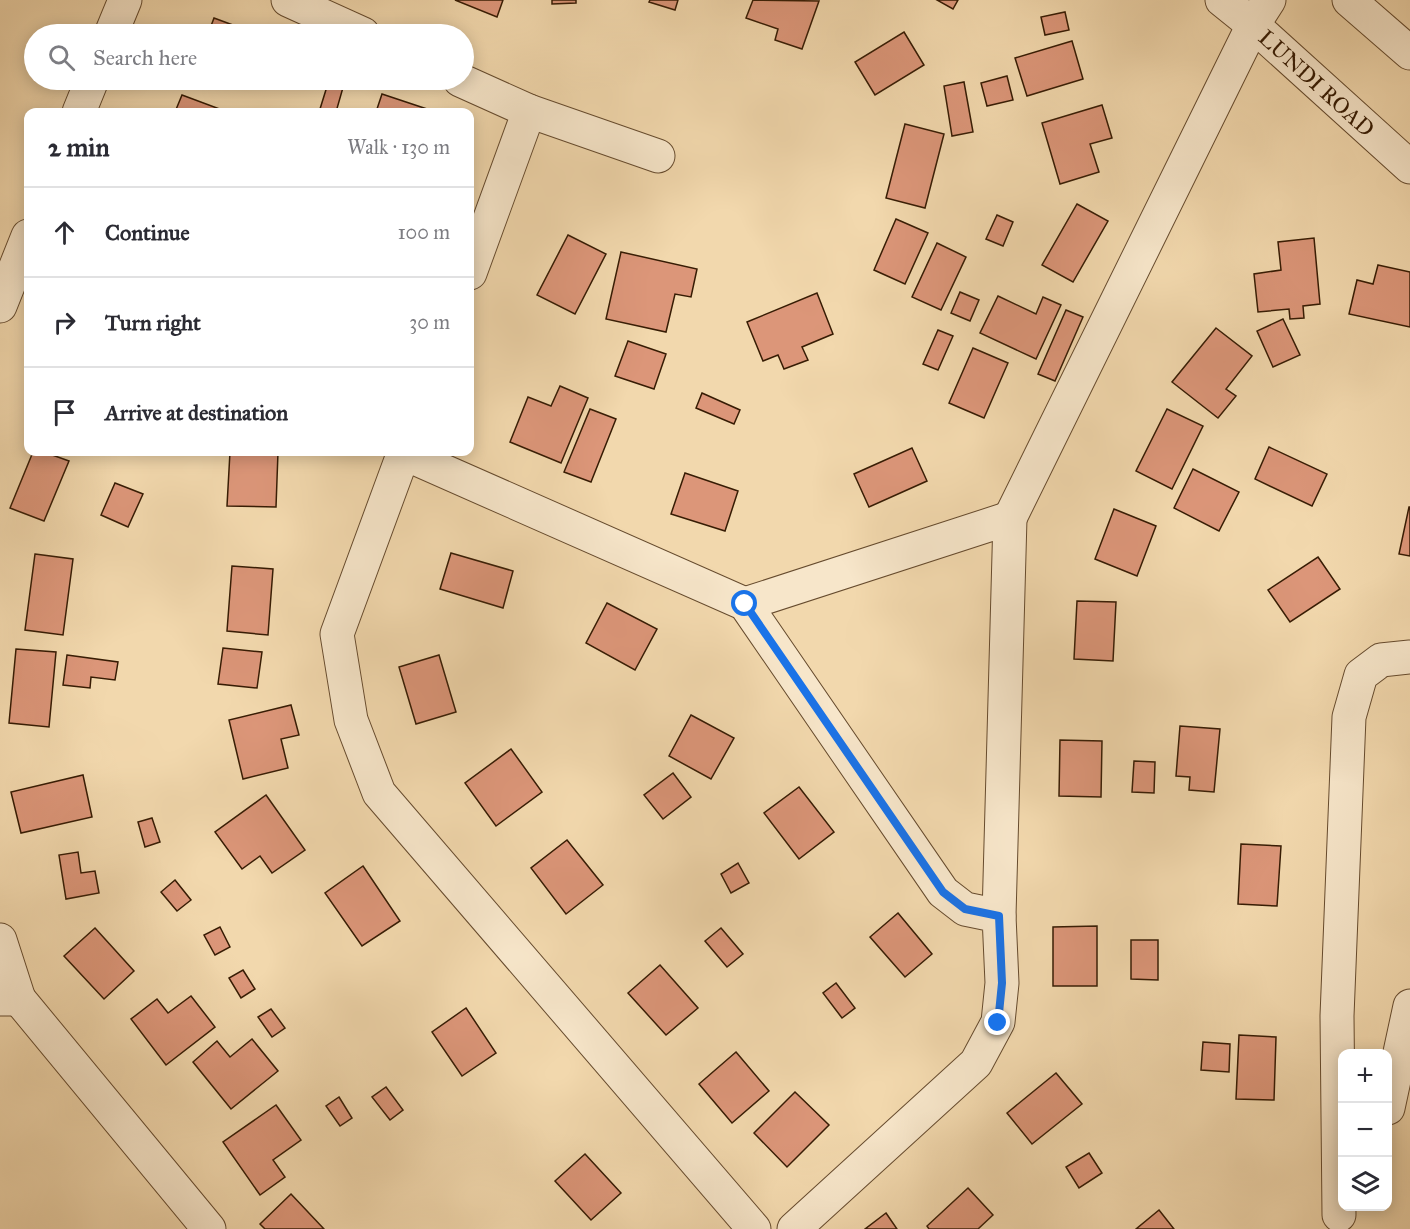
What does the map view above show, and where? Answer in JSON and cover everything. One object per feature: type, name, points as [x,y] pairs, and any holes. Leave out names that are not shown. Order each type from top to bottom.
[{"type":"street","points":[[115,24],[125,0]]},
{"type":"street","points":[[288,0],[341,24]]},
{"type":"street","name":"LUNDI ROAD","points":[[1222,0],[1261,13],[1410,167]]},
{"type":"street","points":[[1349,0],[1410,53]]},
{"type":"street","points":[[794,1229],[976,1063],[998,1023],[1002,983],[999,916],[1010,518],[1261,13]]},
{"type":"street","points":[[474,86],[529,111],[658,156]]},
{"type":"street","points":[[81,108],[88,90]]},
{"type":"street","points":[[474,262],[529,111]]},
{"type":"street","points":[[0,306],[24,246]]},
{"type":"street","points":[[403,456],[337,634],[351,720],[379,793],[754,1229]]},
{"type":"street","points":[[413,456],[745,604],[943,892],[965,909],[999,916]]},
{"type":"street","points":[[745,604],[1010,518]]},
{"type":"street","points":[[1334,1217],[1337,1016],[1349,717],[1361,675],[1381,660],[1410,657]]},
{"type":"street","points":[[0,940],[10,999],[208,1229]]},
{"type":"street","points":[[1389,1103],[1410,1006]]},
{"type":"building","points":[[455,0],[503,0],[497,17]]},
{"type":"building","points":[[552,0],[576,0],[576,3],[552,4]]},
{"type":"building","points":[[650,0],[678,0],[675,10],[649,2]]},
{"type":"building","points":[[753,0],[819,1],[802,49],[775,40],[778,29],[746,18]]},
{"type":"building","points":[[937,0],[958,0],[953,9]]},
{"type":"building","points":[[1065,12],[1069,30],[1045,35],[1041,17]]},
{"type":"building","points":[[214,18],[230,24],[212,24]]},
{"type":"building","points":[[904,32],[924,65],[875,95],[855,62]]},
{"type":"building","points":[[1072,41],[1083,79],[1027,96],[1015,58]]},
{"type":"building","points":[[1007,76],[1013,100],[987,106],[981,83]]},
{"type":"building","points":[[964,82],[973,132],[952,136],[944,86]]},
{"type":"building","points":[[326,90],[342,90],[337,108],[320,108]]},
{"type":"building","points":[[382,94],[424,108],[377,108]]},
{"type":"building","points":[[182,95],[217,108],[177,108]]},
{"type":"building","points":[[1102,105],[1112,138],[1090,144],[1099,172],[1060,184],[1042,123]]},
{"type":"building","points":[[905,124],[944,134],[925,208],[886,198]]},
{"type":"building","points":[[1077,204],[1108,221],[1073,282],[1042,265]]},
{"type":"building","points":[[997,215],[1013,222],[1003,246],[986,239]]},
{"type":"building","points":[[896,219],[928,233],[905,284],[874,270]]},
{"type":"building","points":[[568,235],[606,254],[575,314],[537,295]]},
{"type":"building","points":[[1314,238],[1320,304],[1303,306],[1304,318],[1290,319],[1289,309],[1258,312],[1254,274],[1281,270],[1278,242]]},
{"type":"building","points":[[937,243],[966,257],[941,310],[912,297]]},
{"type":"building","points":[[621,252],[697,269],[691,297],[675,294],[666,332],[606,319]]},
{"type":"building","points":[[1378,265],[1410,272],[1410,327],[1349,314],[1357,280],[1373,284]]},
{"type":"building","points":[[960,292],[979,300],[970,321],[951,313]]},
{"type":"building","points":[[817,293],[833,334],[802,347],[808,360],[784,369],[778,355],[763,361],[747,322]]},
{"type":"building","points":[[998,296],[1036,314],[1043,297],[1061,305],[1036,359],[980,333]]},
{"type":"building","points":[[1066,310],[1083,317],[1055,381],[1038,374]]},
{"type":"building","points":[[1283,319],[1300,355],[1273,367],[1257,331]]},
{"type":"building","points":[[1216,328],[1252,356],[1226,389],[1236,396],[1218,418],[1172,382]]},
{"type":"building","points":[[938,330],[953,336],[938,370],[923,364]]},
{"type":"building","points":[[628,341],[666,354],[654,389],[615,376]]},
{"type":"building","points":[[973,348],[1008,363],[984,418],[949,403]]},
{"type":"building","points":[[560,386],[588,398],[561,463],[510,442],[528,397],[551,406]]},
{"type":"building","points":[[702,393],[740,410],[734,424],[696,408]]},
{"type":"building","points":[[590,409],[616,419],[591,482],[564,472]]},
{"type":"building","points":[[1167,409],[1203,426],[1172,489],[1136,471]]},
{"type":"building","points":[[1269,447],[1327,474],[1312,506],[1255,479]]},
{"type":"building","points":[[912,448],[927,481],[869,507],[854,474]]},
{"type":"building","points":[[31,456],[55,456],[69,461],[44,521],[10,508]]},
{"type":"building","points":[[230,456],[278,456],[276,507],[227,506]]},
{"type":"building","points":[[1193,469],[1239,492],[1219,531],[1174,508]]},
{"type":"building","points":[[685,473],[738,491],[725,531],[671,514]]},
{"type":"building","points":[[115,483],[143,494],[128,527],[101,515]]},
{"type":"building","points":[[1410,507],[1410,556],[1399,554]]},
{"type":"building","points":[[1114,509],[1156,526],[1137,576],[1095,559]]},
{"type":"building","points":[[451,553],[513,571],[503,608],[440,589]]},
{"type":"building","points":[[35,554],[73,559],[63,635],[25,630]]},
{"type":"building","points":[[1318,557],[1340,589],[1290,622],[1268,590]]},
{"type":"building","points":[[232,566],[273,569],[268,635],[227,631]]},
{"type":"building","points":[[1077,601],[1116,602],[1113,661],[1074,659]]},
{"type":"building","points":[[607,603],[657,629],[635,670],[586,643]]},
{"type":"building","points":[[223,648],[262,652],[257,688],[218,684]]},
{"type":"building","points":[[16,649],[56,652],[49,727],[9,723]]},
{"type":"building","points":[[67,655],[118,662],[115,680],[91,677],[90,688],[63,685]]},
{"type":"building","points":[[439,655],[456,712],[416,724],[399,667]]},
{"type":"building","points":[[291,705],[299,735],[281,739],[288,768],[243,779],[229,720]]},
{"type":"building","points":[[691,715],[734,738],[711,779],[669,756]]},
{"type":"building","points":[[1180,726],[1220,729],[1214,792],[1189,790],[1190,777],[1176,776]]},
{"type":"building","points":[[1060,740],[1102,741],[1101,797],[1059,796]]},
{"type":"building","points":[[511,749],[542,792],[496,826],[465,783]]},
{"type":"building","points":[[1134,761],[1155,762],[1154,793],[1132,792]]},
{"type":"building","points":[[673,773],[691,797],[663,819],[644,795]]},
{"type":"building","points":[[83,775],[92,817],[21,833],[11,792]]},
{"type":"building","points":[[799,787],[834,832],[799,859],[764,813]]},
{"type":"building","points":[[266,795],[305,850],[272,873],[260,856],[242,869],[215,832]]},
{"type":"building","points":[[152,818],[160,842],[145,847],[138,822]]},
{"type":"building","points":[[567,840],[603,885],[566,914],[531,868]]},
{"type":"building","points":[[1241,844],[1281,846],[1277,906],[1238,904]]},
{"type":"building","points":[[78,852],[81,873],[95,871],[99,893],[66,899],[59,855]]},
{"type":"building","points":[[738,863],[749,883],[731,893],[721,874]]},
{"type":"building","points":[[363,866],[400,921],[362,946],[325,893]]},
{"type":"building","points":[[175,880],[191,900],[177,911],[161,892]]},
{"type":"building","points":[[898,913],[932,954],[905,977],[870,937]]},
{"type":"building","points":[[1097,926],[1097,986],[1053,986],[1053,927]]},
{"type":"building","points":[[220,927],[230,947],[215,955],[204,935]]},
{"type":"building","points":[[95,928],[134,971],[104,999],[64,956]]},
{"type":"building","points":[[721,928],[743,954],[727,967],[705,941]]},
{"type":"building","points":[[1131,940],[1158,940],[1158,980],[1131,979]]},
{"type":"building","points":[[660,965],[698,1008],[666,1035],[628,993]]},
{"type":"building","points":[[243,970],[255,989],[241,998],[229,978]]},
{"type":"building","points":[[836,983],[855,1008],[842,1018],[823,993]]},
{"type":"building","points":[[191,996],[215,1027],[166,1065],[131,1019],[157,999],[168,1013]]},
{"type":"building","points":[[466,1008],[496,1053],[462,1076],[432,1032]]},
{"type":"building","points":[[271,1009],[285,1028],[272,1037],[258,1017]]},
{"type":"building","points":[[1239,1035],[1276,1037],[1274,1100],[1236,1099]]},
{"type":"building","points":[[252,1039],[278,1071],[231,1109],[193,1062],[217,1041],[230,1057]]},
{"type":"building","points":[[1203,1042],[1230,1044],[1229,1072],[1201,1070]]},
{"type":"building","points":[[736,1052],[769,1091],[732,1123],[699,1084]]},
{"type":"building","points":[[1056,1073],[1082,1104],[1032,1144],[1007,1113]]},
{"type":"building","points":[[386,1087],[403,1110],[390,1120],[372,1097]]},
{"type":"building","points":[[795,1092],[829,1125],[787,1167],[754,1133]]},
{"type":"building","points":[[339,1097],[352,1118],[340,1126],[326,1106]]},
{"type":"building","points":[[276,1105],[301,1140],[273,1160],[285,1177],[260,1195],[223,1142]]},
{"type":"building","points":[[1089,1153],[1102,1173],[1079,1188],[1066,1167]]},
{"type":"building","points":[[585,1154],[621,1193],[591,1220],[555,1181]]},
{"type":"building","points":[[968,1188],[993,1215],[978,1229],[929,1229],[927,1226]]},
{"type":"building","points":[[291,1194],[324,1229],[265,1229],[260,1224]]},
{"type":"building","points":[[1159,1210],[1174,1229],[1136,1229]]},
{"type":"building","points":[[886,1213],[897,1229],[865,1229]]},
{"type":"route","points":[[745,604],[943,892],[965,909],[999,916],[1002,983],[998,1023]]}]
